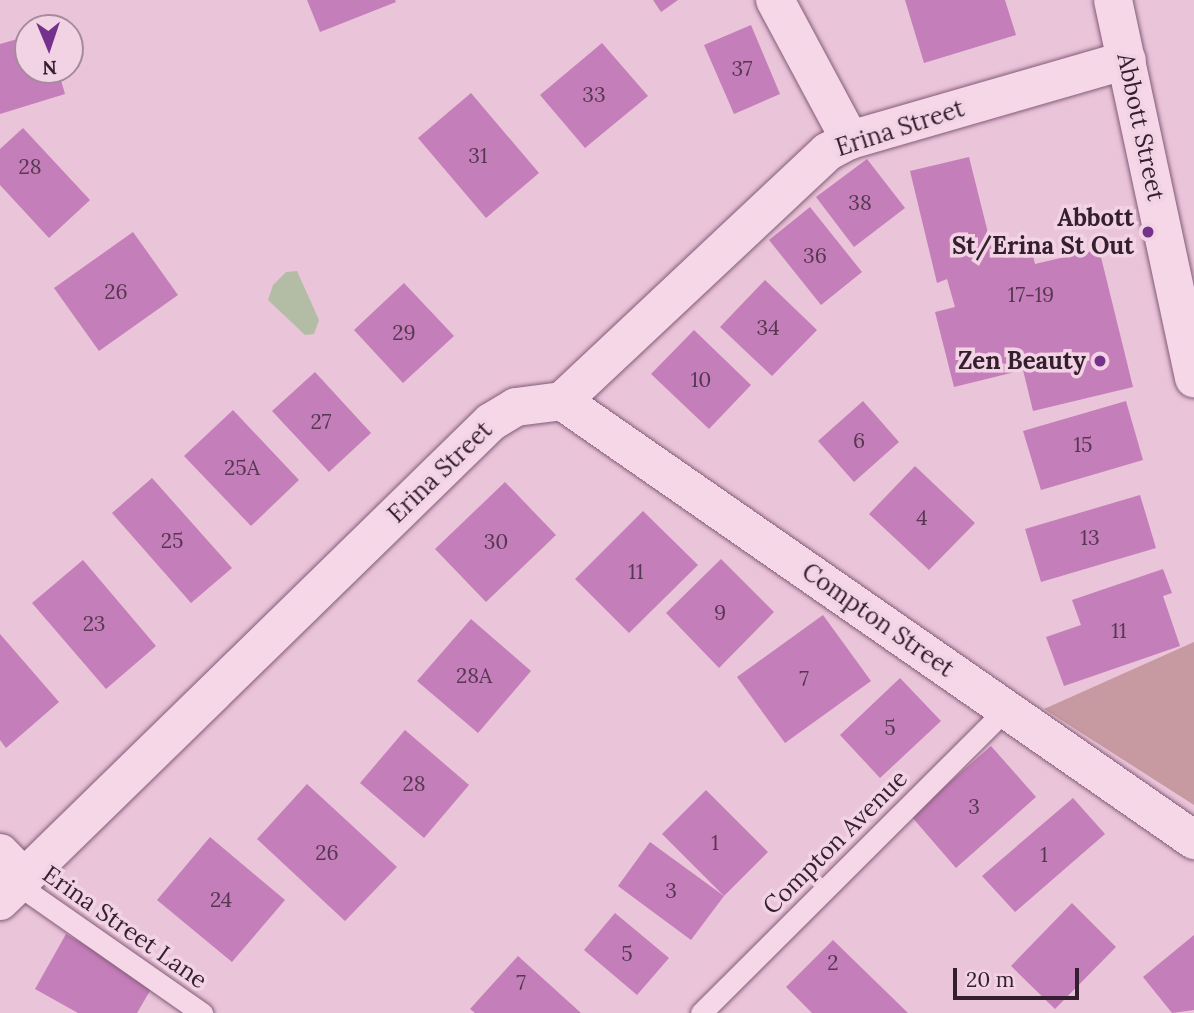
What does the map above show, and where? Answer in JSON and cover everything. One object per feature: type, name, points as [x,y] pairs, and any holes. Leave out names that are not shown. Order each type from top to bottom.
[{"type":"street","points":[[775,0],[850,140]]},
{"type":"street","name":"Abbott Street","points":[[1113,0],[1194,377]]},
{"type":"street","name":"Erina Street","points":[[10,879],[491,422],[516,407],[562,401],[827,152],[850,140],[1127,60]]},
{"type":"street","name":"Compton Street","points":[[562,401],[1194,840]]},
{"type":"lane","name":"Compton Avenue","points":[[701,1013],[1006,709]]},
{"type":"lane","name":"Erina Street Lane","points":[[10,879],[202,1013]]},
{"type":"shaded area","points":[[297,271],[319,320],[314,334],[305,335],[268,300],[273,285],[286,272]]},
{"type":"shaded area","points":[[1194,642],[1194,805],[1044,709]]},
{"type":"building","points":[[307,0],[395,0],[396,2],[320,32]]},
{"type":"building","points":[[653,0],[678,0],[661,12]]},
{"type":"building","points":[[905,0],[1005,0],[1016,35],[924,63]]},
{"type":"building","points":[[751,25],[780,94],[734,114],[704,45]]},
{"type":"building","points":[[14,40],[14,84],[62,84],[65,94],[0,114],[0,44]]},
{"type":"building","points":[[602,43],[648,96],[585,148],[540,95]]},
{"type":"building","points":[[471,93],[539,173],[486,218],[418,138]]},
{"type":"building","points":[[23,128],[90,200],[49,238],[0,185],[0,149]]},
{"type":"building","points":[[969,157],[994,257],[1031,248],[1035,264],[1099,249],[1133,387],[1033,411],[1023,370],[954,387],[935,312],[955,307],[947,279],[937,283],[910,171]]},
{"type":"building","points":[[867,159],[905,208],[854,247],[816,197]]},
{"type":"building","points":[[810,207],[862,272],[821,305],[769,240]]},
{"type":"building","points":[[133,232],[178,295],[99,351],[54,288]]},
{"type":"building","points":[[765,280],[817,330],[772,376],[720,327]]},
{"type":"building","points":[[404,283],[454,336],[403,383],[354,330]]},
{"type":"building","points":[[694,330],[751,385],[709,429],[651,374]]},
{"type":"building","points":[[315,372],[371,433],[329,472],[272,411]]},
{"type":"building","points":[[863,401],[899,442],[854,482],[818,441]]},
{"type":"building","points":[[1126,401],[1143,460],[1041,490],[1023,431]]},
{"type":"building","points":[[233,410],[299,480],[251,526],[184,456]]},
{"type":"building","points":[[915,466],[975,523],[929,570],[869,514]]},
{"type":"building","points":[[152,478],[232,568],[191,603],[112,513]]},
{"type":"building","points":[[505,482],[556,535],[486,602],[435,549]]},
{"type":"building","points":[[1140,495],[1156,548],[1041,582],[1025,529]]},
{"type":"building","points":[[643,511],[698,565],[629,633],[575,579]]},
{"type":"building","points":[[721,559],[774,612],[719,668],[666,613]]},
{"type":"building","points":[[83,560],[156,646],[106,689],[32,603]]},
{"type":"building","points":[[1163,569],[1172,593],[1163,596],[1180,646],[1064,686],[1046,637],[1081,625],[1072,600]]},
{"type":"building","points":[[823,615],[871,681],[785,743],[737,677]]},
{"type":"building","points":[[471,619],[531,671],[478,733],[417,681]]},
{"type":"building","points":[[0,634],[59,702],[6,748],[0,740]]},
{"type":"building","points":[[900,678],[941,721],[880,778],[840,735]]},
{"type":"building","points":[[405,730],[469,785],[424,838],[360,783]]},
{"type":"building","points":[[991,746],[1036,797],[956,868],[911,816]]},
{"type":"building","points":[[307,784],[397,867],[345,921],[257,839]]},
{"type":"building","points":[[706,790],[768,852],[724,896],[662,834]]},
{"type":"building","points":[[1073,798],[1105,834],[1015,912],[982,876]]},
{"type":"building","points":[[210,837],[285,900],[232,962],[157,900]]},
{"type":"building","points":[[650,842],[724,896],[691,940],[618,886]]},
{"type":"building","points":[[1072,903],[1116,947],[1055,1009],[1011,966]]},
{"type":"building","points":[[615,913],[669,958],[637,995],[584,950]]},
{"type":"building","points":[[66,934],[154,984],[137,1013],[78,1013],[35,989]]},
{"type":"building","points":[[1194,935],[1194,1010],[1172,1013],[1143,977]]},
{"type":"building","points":[[833,940],[908,1013],[812,1013],[786,987]]},
{"type":"building","points":[[518,956],[581,1013],[475,1013],[470,1009]]},
{"type":"place","name":"Abbott St/Erina St Out","points":[[1148,232]]},
{"type":"place","name":"Zen Beauty","points":[[1100,361]]}]
